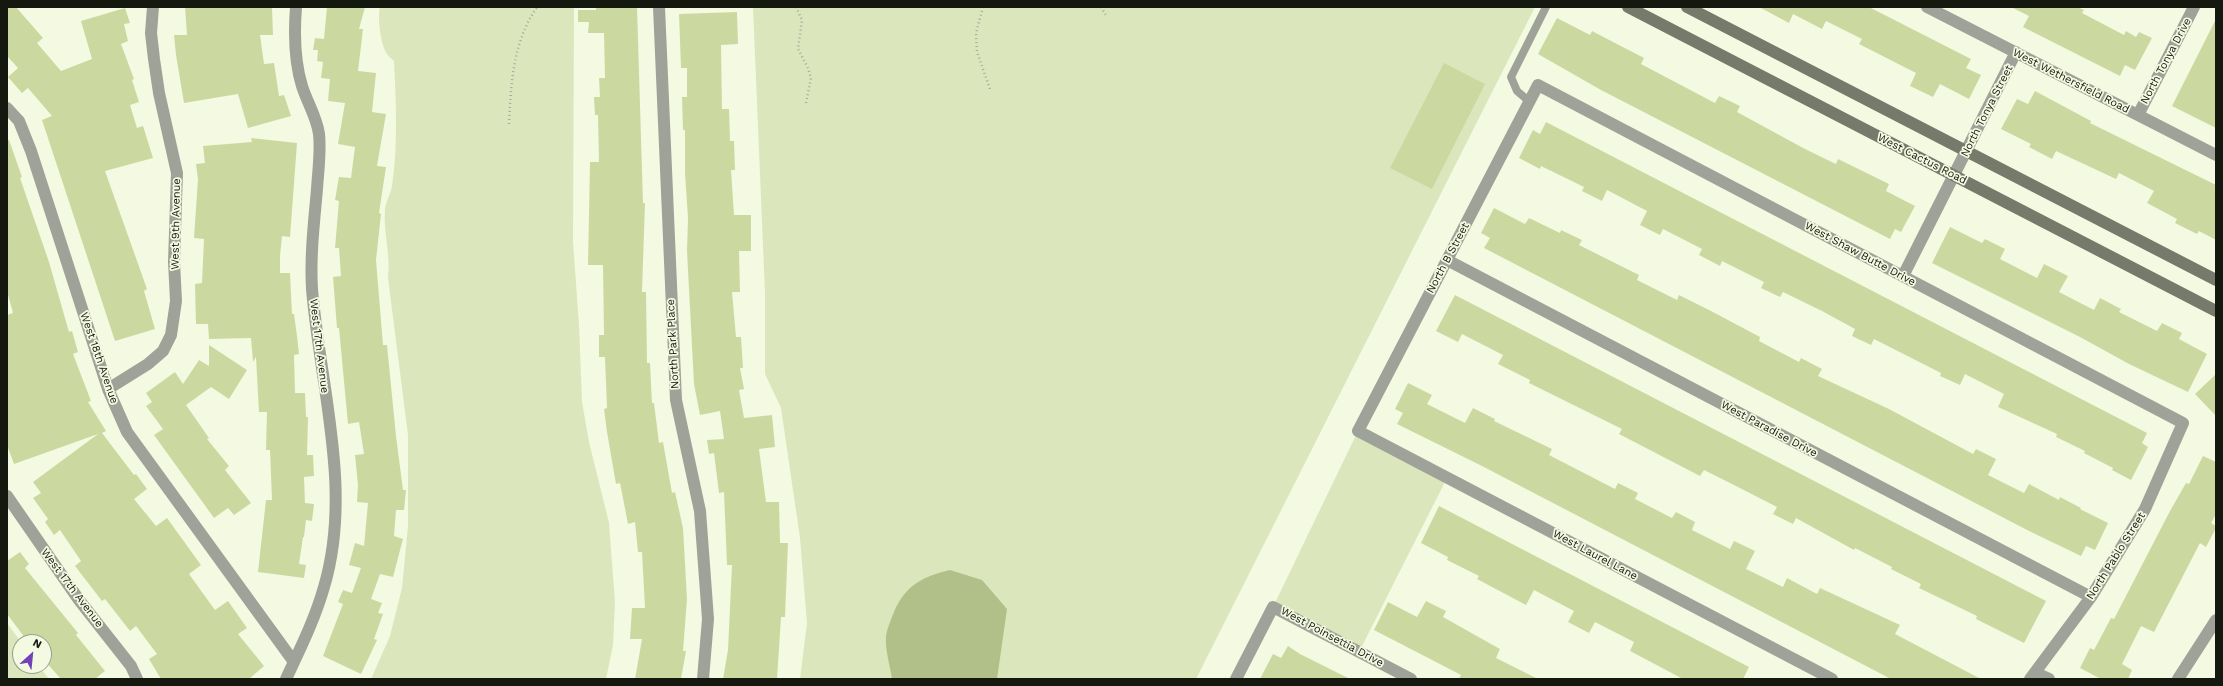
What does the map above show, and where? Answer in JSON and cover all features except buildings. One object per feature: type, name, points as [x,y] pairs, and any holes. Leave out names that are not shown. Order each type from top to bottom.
[{"type":"street","name":"West 9th Avenue","points":[[108,389],[148,364],[163,351],[171,335],[176,301],[174,262],[177,173],[159,93],[154,59],[151,33],[153,7]]},
{"type":"street","name":"West 17th Avenue","points":[[286,679],[306,637],[325,586],[333,542],[335,505],[335,472],[312,289],[311,253],[319,161],[319,134],[302,85],[296,57],[294,26],[296,7]]},
{"type":"street","name":"North Park Place","points":[[659,7],[676,400],[700,512],[708,619],[703,679]]},
{"type":"street","name":"West Cactus Road","points":[[1628,7],[2216,311]]},
{"type":"street","points":[[1687,7],[2216,280]]},
{"type":"street","name":"West Wethersfield Road","points":[[1927,7],[2216,155]]},
{"type":"street","name":"North Tonya Drive","points":[[2138,115],[2194,7]]},
{"type":"street","name":"North Tonya Street","points":[[1903,276],[2016,52]]},
{"type":"street","name":"North B Street","points":[[1358,431],[1538,85]]},
{"type":"street","name":"West Shaw Butte Drive","points":[[1538,85],[2183,423]]},
{"type":"street","name":"West 18th Avenue","points":[[7,108],[19,121],[32,151],[108,389],[127,432],[294,662]]},
{"type":"street","name":"West Paradise Drive","points":[[1447,260],[2091,597]]},
{"type":"street","name":"North Pablo Street","points":[[2033,676],[2091,597],[2145,509],[2183,423]]},
{"type":"street","name":"West Laurel Lane","points":[[1358,431],[1832,679]]},
{"type":"street","name":"West 17th Avenue","points":[[7,496],[74,594],[131,666],[137,679]]},
{"type":"street","name":"West Poinsettia Drive","points":[[1236,679],[1273,607],[1411,679]]},
{"type":"street","points":[[2178,679],[2216,620]]},
{"type":"street","points":[[2033,676],[2049,679]]},
{"type":"lane","points":[[1530,102],[1516,91],[1511,77],[1546,7]]},
{"type":"path","points":[[509,124],[510,87],[517,45],[528,20],[537,7]]},
{"type":"path","points":[[796,7],[802,20],[798,49],[808,68],[811,78],[806,103]]},
{"type":"path","points":[[983,7],[976,33],[977,52],[990,89]]},
{"type":"path","points":[[1101,7],[1107,17]]},
{"type":"shaded area","points":[[380,7],[574,7],[573,242],[579,325],[582,402],[589,442],[609,523],[615,602],[613,645],[606,679],[371,679],[390,636],[402,588],[408,526],[408,435],[388,278],[389,261],[385,226],[385,209],[392,186],[396,139],[394,61],[387,54],[381,38],[379,24]]},
{"type":"shaded area","points":[[753,7],[1535,7],[1196,679],[800,679],[807,623],[800,538],[781,408],[765,374],[765,294]]},
{"type":"shaded area","points":[[1358,431],[1447,478],[1359,652],[1273,607]]},
{"type":"shaded area","points":[[950,570],[982,580],[1007,609],[997,679],[892,679],[887,652],[886,636],[889,624],[898,603],[909,589],[923,579],[940,572]]},
{"type":"shaded area","points":[[7,623],[15,634],[12,634],[12,674],[45,674],[49,679],[7,679]]}]
